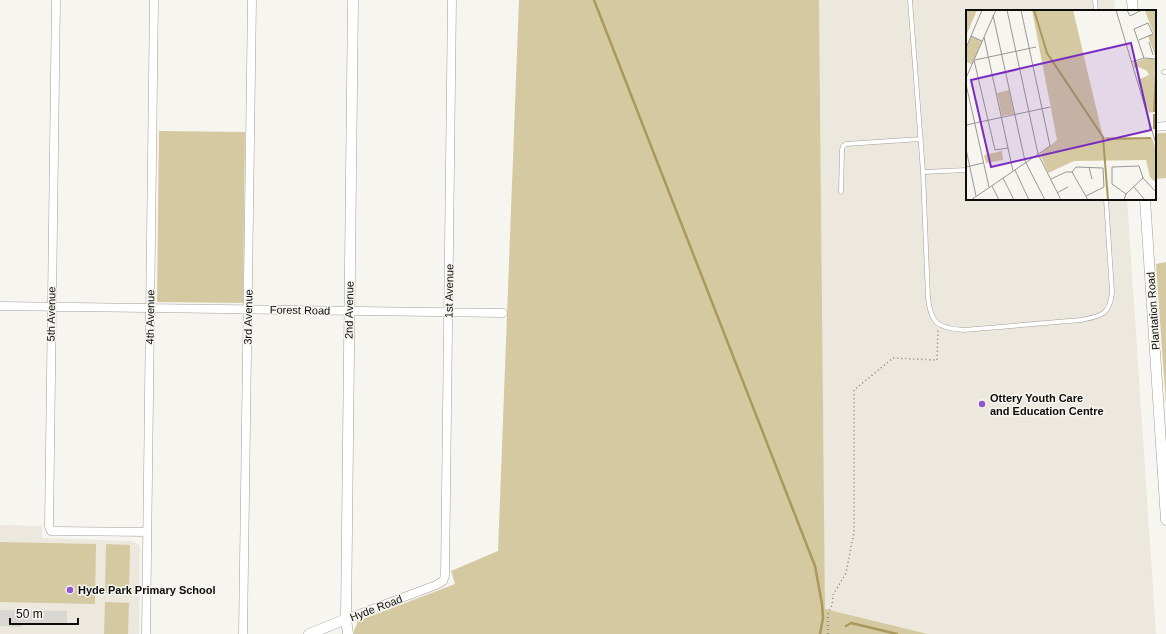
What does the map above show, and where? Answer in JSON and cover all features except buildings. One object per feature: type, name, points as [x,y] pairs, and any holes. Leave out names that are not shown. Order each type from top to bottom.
[{"type":"street","name":"5th Avenue","points":[[56,0],[51,307],[50,529],[51,531],[147,532]]},
{"type":"street","name":"4th Avenue","points":[[146,634],[154,0]]},
{"type":"street","name":"3rd Avenue","points":[[243,634],[252,0]]},
{"type":"street","name":"2nd Avenue","points":[[348,634],[346,619],[353,0]]},
{"type":"street","name":"1st Avenue","points":[[443,581],[445,570],[452,0]]},
{"type":"street","points":[[1132,0],[1133,10]]},
{"type":"street","points":[[1156,127],[1166,126]]},
{"type":"street","name":"Plantation Road","points":[[1145,200],[1166,520]]},
{"type":"street","name":"Forest Road","points":[[0,306],[503,312]]},
{"type":"street","name":"Hyde Road","points":[[308,634],[443,581]]},
{"type":"lane","points":[[910,0],[921,139],[930,312],[934,319],[941,326],[949,329],[964,330],[1081,320],[1100,316],[1110,305],[1112,292],[1106,200]]},
{"type":"lane","points":[[1095,0],[1096,10]]},
{"type":"lane","points":[[841,192],[842,150],[843,146],[846,144],[921,139]]},
{"type":"lane","points":[[923,172],[966,170]]},
{"type":"path","points":[[828,634],[828,614],[832,605],[832,595],[846,573],[854,532],[854,390],[893,358],[938,360],[937,332],[941,326]]},
{"type":"shaded area","points":[[519,0],[819,0],[825,609],[928,634],[354,634],[358,621],[455,584],[451,571],[498,551]]},
{"type":"shaded area","name":"Ottery Youth Care and Education Centre","points":[[819,0],[1114,0],[1115,10],[966,10],[966,200],[1127,200],[1156,634],[928,634],[825,609]]},
{"type":"shaded area","points":[[159,131],[245,132],[243,303],[157,302]]},
{"type":"shaded area","points":[[1166,133],[1166,178],[1156,179],[1156,134]]},
{"type":"shaded area","points":[[1166,262],[1166,405],[1156,264]]},
{"type":"shaded area","name":"Hyde Park Primary School","points":[[0,525],[42,526],[42,538],[133,541],[140,546],[139,634],[0,634]]},
{"type":"shaded area","points":[[0,542],[96,544],[95,604],[0,602]]},
{"type":"shaded area","points":[[106,544],[130,545],[129,594],[105,593]]},
{"type":"shaded area","points":[[105,602],[129,603],[128,634],[104,634]]},
{"type":"waterway","points":[[594,0],[815,566],[822,604],[823,618],[820,634]]},
{"type":"waterway","points":[[846,626],[851,623],[897,634]]},
{"type":"place","name":"Ottery Youth Care and Education Centre","points":[[982,404]]},
{"type":"place","name":"Hyde Park Primary School","points":[[70,590]]}]
